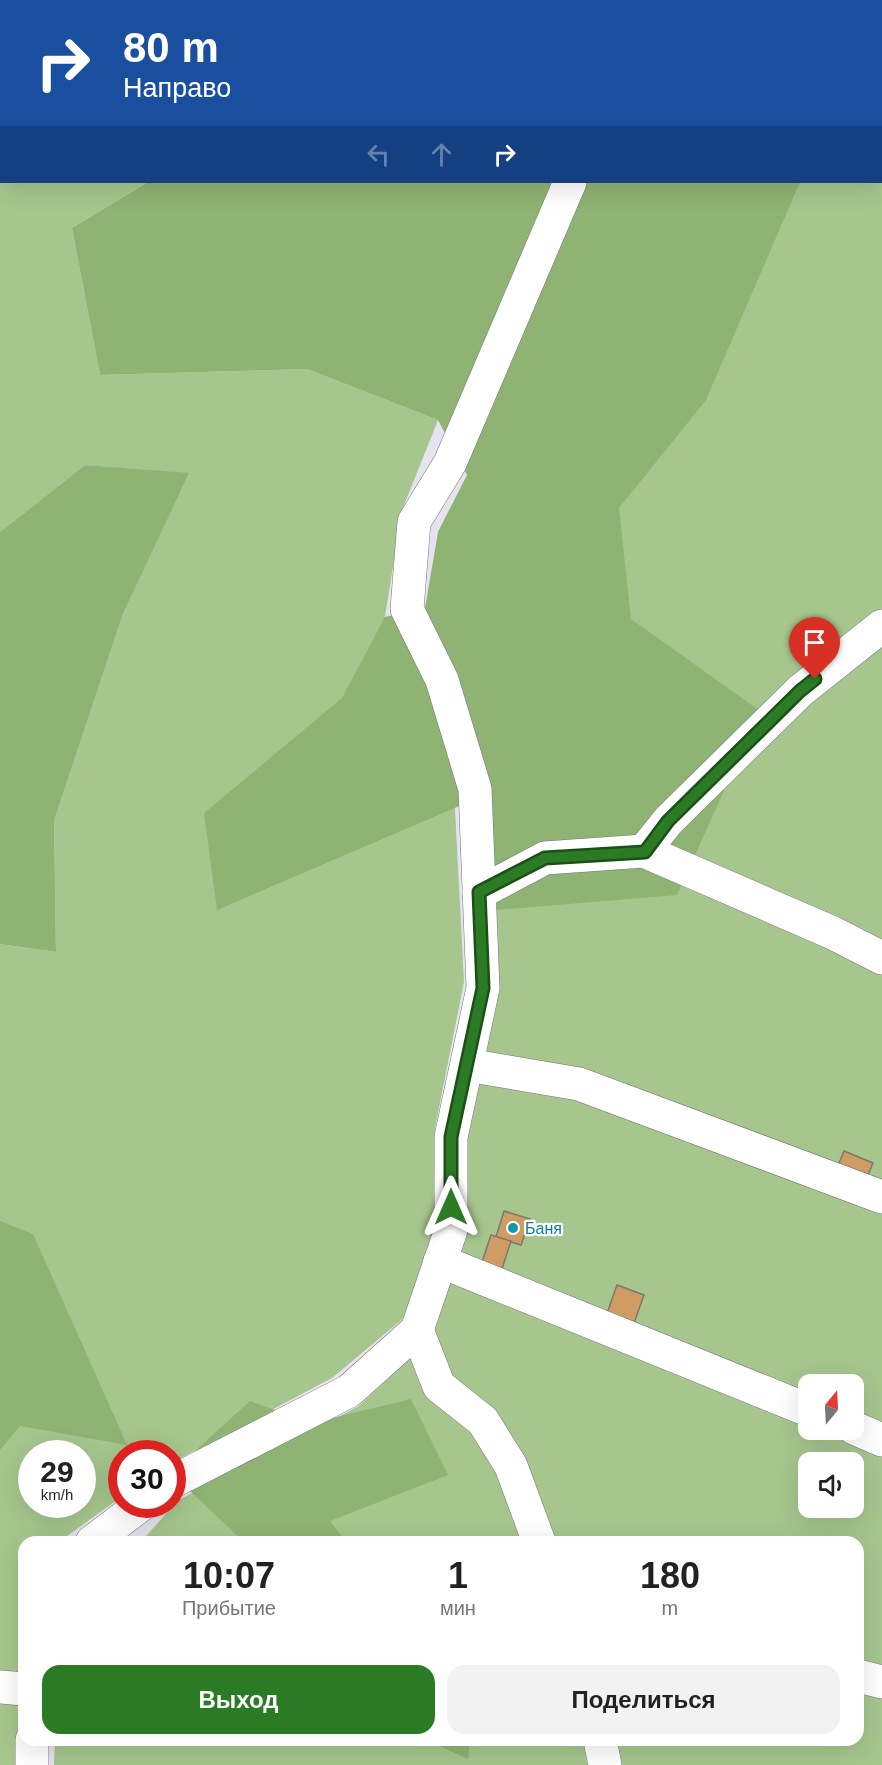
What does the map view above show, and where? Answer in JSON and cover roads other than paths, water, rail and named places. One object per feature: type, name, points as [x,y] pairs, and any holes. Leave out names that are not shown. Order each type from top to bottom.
[{"type":"street","points":[[186,1475],[350,1391],[417,1330],[451,1230],[451,1137],[483,988],[475,789],[442,680],[407,609],[414,522],[450,463],[570,183]]},
{"type":"street","points":[[645,852],[668,821],[800,691],[882,626]]},
{"type":"street","points":[[479,892],[545,858],[645,852],[833,933],[882,958]]},
{"type":"street","points":[[467,1065],[579,1084],[882,1197]]},
{"type":"street","points":[[440,1261],[798,1406]]},
{"type":"street","points":[[417,1330],[439,1386],[483,1421],[512,1466],[537,1536]]},
{"type":"street","points":[[864,1432],[882,1440]]},
{"type":"street","points":[[100,1536],[124,1518]]},
{"type":"street","points":[[864,1678],[882,1682]]},
{"type":"street","points":[[0,1687],[18,1688]]},
{"type":"street","points":[[32,1746],[32,1765]]},
{"type":"street","points":[[601,1746],[605,1765]]},
{"type":"place","name":"Баня","points":[[513,1228]]}]
